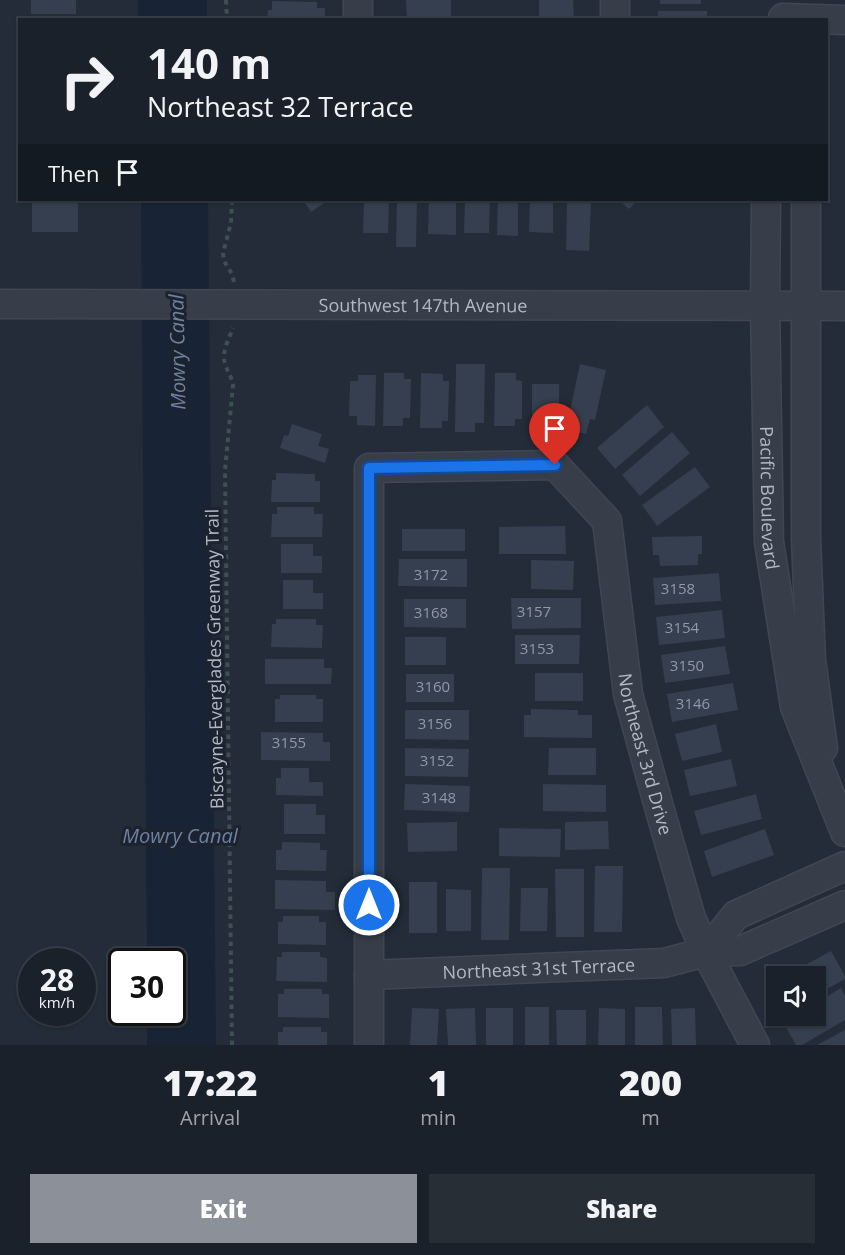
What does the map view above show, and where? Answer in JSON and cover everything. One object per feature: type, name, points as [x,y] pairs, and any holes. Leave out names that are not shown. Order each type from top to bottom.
[{"type":"street","points":[[358,0],[358,18]]},
{"type":"street","points":[[615,0],[615,18]]},
{"type":"street","points":[[783,14],[824,18]]},
{"type":"street","points":[[828,18],[845,20]]},
{"type":"street","name":"Pacific Boulevard","points":[[766,201],[765,305],[769,542],[795,707],[845,832]]},
{"type":"street","name":"Pacific Boulevard","points":[[807,201],[806,539],[811,660],[829,789]]},
{"type":"street","name":"Southwest 147th Avenue","points":[[0,304],[845,306]]},
{"type":"street","name":"Northeast 3rd Drive","points":[[369,975],[369,468],[555,465],[607,520],[628,694],[691,918],[706,952],[755,1045]]},
{"type":"street","points":[[706,952],[736,915],[845,866]]},
{"type":"street","name":"Northeast 31st Terrace","points":[[369,975],[664,963],[706,952],[740,951],[845,905]]},
{"type":"street","points":[[750,909],[763,941]]},
{"type":"street","points":[[369,975],[369,1045]]},
{"type":"path","points":[[226,0],[227,18]]},
{"type":"path","points":[[230,306],[223,253],[231,223],[232,201]]},
{"type":"path","name":"Biscayne-Everglades Greenway Trail","points":[[230,306],[224,355],[233,385],[225,470],[232,1045]]},
{"type":"water","points":[[138,0],[207,0],[207,18],[138,18]]},
{"type":"water","name":"Mowry Canal","points":[[141,201],[208,201],[216,1045],[147,1045],[147,1026],[186,1026],[186,948],[147,948]]},
{"type":"building","points":[[31,0],[76,0],[76,14],[31,14]]},
{"type":"building","points":[[406,0],[451,0],[451,18],[407,18]]},
{"type":"building","points":[[539,0],[573,0],[574,18],[539,18]]},
{"type":"building","points":[[660,0],[701,0],[701,4],[660,4]]},
{"type":"building","points":[[272,1],[317,2],[317,8],[325,8],[325,18],[267,18],[268,10],[272,10]]},
{"type":"building","points":[[658,11],[707,11],[707,18],[658,18]]},
{"type":"building","points":[[32,201],[78,201],[78,232],[32,232]]},
{"type":"building","points":[[304,201],[328,201],[311,212]]},
{"type":"building","points":[[364,201],[389,201],[388,233],[363,233]]},
{"type":"building","points":[[397,201],[417,201],[416,247],[396,247]]},
{"type":"building","points":[[429,201],[456,201],[456,235],[428,234]]},
{"type":"building","points":[[465,201],[490,201],[489,233],[464,233]]},
{"type":"building","points":[[498,201],[518,201],[518,236],[497,235]]},
{"type":"building","points":[[530,201],[553,201],[553,233],[529,232]]},
{"type":"building","points":[[567,201],[591,201],[589,251],[566,250]]},
{"type":"building","points":[[619,201],[637,201],[629,209]]},
{"type":"building","points":[[456,364],[485,364],[484,423],[475,423],[475,432],[455,432]]},
{"type":"building","points":[[580,364],[606,370],[595,420],[590,419],[586,434],[566,430]]},
{"type":"building","points":[[384,373],[404,373],[404,379],[411,379],[410,418],[403,418],[403,426],[383,426]]},
{"type":"building","points":[[421,373],[443,374],[443,381],[449,381],[448,421],[442,421],[442,428],[420,428]]},
{"type":"building","points":[[495,373],[516,373],[516,380],[522,381],[522,419],[515,419],[515,426],[494,426]]},
{"type":"building","points":[[358,375],[376,375],[375,426],[357,425],[357,416],[349,416],[350,381],[358,381]]},
{"type":"building","points":[[532,384],[559,384],[559,417],[548,417],[548,427],[532,427]]},
{"type":"building","points":[[647,405],[664,427],[615,469],[597,448]]},
{"type":"building","points":[[292,424],[322,434],[318,446],[329,449],[325,463],[280,448],[284,435],[288,436]]},
{"type":"building","points":[[672,432],[690,453],[640,496],[622,475]]},
{"type":"building","points":[[695,467],[710,487],[657,526],[642,505]]},
{"type":"building","points":[[276,473],[315,474],[315,481],[320,481],[320,502],[271,502],[272,480],[276,480]]},
{"type":"building","points":[[277,507],[314,507],[314,514],[323,514],[322,537],[271,537],[272,514],[277,514]]},
{"type":"building","points":[[565,526],[566,554],[499,554],[499,527]]},
{"type":"building","points":[[402,529],[465,529],[465,551],[402,551]]},
{"type":"building","points":[[702,536],[702,554],[698,554],[698,565],[660,566],[659,555],[653,555],[652,537]]},
{"type":"building","points":[[281,544],[313,544],[313,556],[322,556],[322,573],[281,573]]},
{"type":"building","points":[[399,559],[467,559],[467,587],[398,586]]},
{"type":"building","points":[[531,560],[574,561],[573,590],[531,589]]},
{"type":"building","points":[[719,573],[721,601],[655,605],[653,578]]},
{"type":"building","points":[[283,580],[313,580],[313,593],[323,593],[323,609],[283,609]]},
{"type":"building","points":[[511,598],[581,598],[581,628],[512,629]]},
{"type":"building","points":[[404,599],[466,599],[466,628],[404,627]]},
{"type":"building","points":[[722,610],[725,638],[659,645],[656,617]]},
{"type":"building","points":[[276,619],[316,619],[316,625],[323,625],[322,648],[271,647],[272,624],[276,624]]},
{"type":"building","points":[[515,635],[580,635],[579,664],[515,664]]},
{"type":"building","points":[[405,637],[446,637],[446,665],[405,665]]},
{"type":"building","points":[[725,646],[730,674],[665,683],[661,655]]},
{"type":"building","points":[[265,659],[324,659],[324,668],[332,668],[331,684],[265,684]]},
{"type":"building","points":[[535,673],[583,673],[583,701],[535,701]]},
{"type":"building","points":[[406,674],[454,674],[454,702],[406,702]]},
{"type":"building","points":[[733,683],[738,710],[672,722],[667,694]]},
{"type":"building","points":[[280,695],[316,695],[316,699],[323,699],[323,722],[275,722],[275,699],[280,699]]},
{"type":"building","points":[[531,709],[578,710],[578,715],[592,715],[592,738],[524,737],[524,715],[531,715]]},
{"type":"building","points":[[405,710],[469,710],[469,740],[405,739]]},
{"type":"building","points":[[716,724],[722,752],[682,761],[675,734]]},
{"type":"building","points":[[261,732],[323,733],[323,742],[330,742],[330,761],[261,760]]},
{"type":"building","points":[[405,748],[469,749],[468,777],[405,776]]},
{"type":"building","points":[[549,748],[596,748],[596,775],[548,775]]},
{"type":"building","points":[[731,759],[737,786],[690,796],[684,770]]},
{"type":"building","points":[[281,768],[309,768],[309,782],[323,782],[323,796],[276,795],[276,778],[281,778]]},
{"type":"building","points":[[405,784],[470,786],[469,812],[404,810]]},
{"type":"building","points":[[543,784],[606,785],[606,812],[543,811]]},
{"type":"building","points":[[756,794],[762,819],[701,835],[694,811]]},
{"type":"building","points":[[284,804],[316,804],[316,815],[325,815],[325,834],[284,834]]},
{"type":"building","points":[[608,821],[609,849],[565,850],[565,822]]},
{"type":"building","points":[[457,822],[457,851],[408,852],[407,823]]},
{"type":"building","points":[[499,828],[561,829],[560,857],[499,856]]},
{"type":"building","points":[[765,829],[774,855],[712,877],[704,851]]},
{"type":"building","points":[[282,842],[320,843],[320,850],[327,850],[326,871],[276,870],[276,850],[282,850]]},
{"type":"building","points":[[595,866],[623,866],[622,932],[594,932]]},
{"type":"building","points":[[482,868],[510,868],[509,940],[481,940]]},
{"type":"building","points":[[555,869],[584,869],[584,937],[556,937]]},
{"type":"building","points":[[275,880],[326,881],[326,892],[335,892],[335,910],[275,909]]},
{"type":"building","points":[[409,882],[437,882],[437,933],[409,933]]},
{"type":"building","points":[[521,888],[548,888],[547,931],[520,931]]},
{"type":"building","points":[[446,889],[471,890],[471,931],[446,931]]},
{"type":"building","points":[[283,916],[319,916],[319,922],[326,922],[326,945],[278,944],[278,922],[283,922]]},
{"type":"building","points":[[831,951],[845,979],[826,989],[826,966],[803,966]]},
{"type":"building","points":[[282,952],[320,952],[320,957],[327,958],[327,982],[276,981],[277,957],[282,957]]},
{"type":"building","points":[[841,988],[845,996],[845,1020],[802,1045],[796,1045],[785,1026],[826,1026],[826,997]]},
{"type":"building","points":[[284,989],[322,989],[322,994],[329,994],[329,1018],[278,1017],[278,994],[284,994]]},
{"type":"building","points":[[525,1007],[549,1007],[549,1045],[525,1045]]},
{"type":"building","points":[[635,1007],[662,1007],[663,1045],[635,1045]]},
{"type":"building","points":[[412,1008],[439,1009],[437,1045],[410,1045]]},
{"type":"building","points":[[475,1008],[476,1045],[448,1045],[446,1009]]},
{"type":"building","points":[[486,1008],[513,1008],[513,1045],[486,1045]]},
{"type":"building","points":[[599,1008],[625,1009],[625,1045],[598,1045]]},
{"type":"building","points":[[695,1008],[696,1045],[672,1045],[671,1009]]},
{"type":"building","points":[[556,1010],[586,1010],[586,1045],[557,1045]]},
{"type":"building","points":[[283,1027],[321,1027],[321,1032],[327,1032],[327,1045],[278,1045],[278,1032],[283,1032]]},
{"type":"building","points":[[845,1030],[845,1045],[817,1045]]},
{"type":"route","points":[[369,905],[369,468],[555,465]]}]
